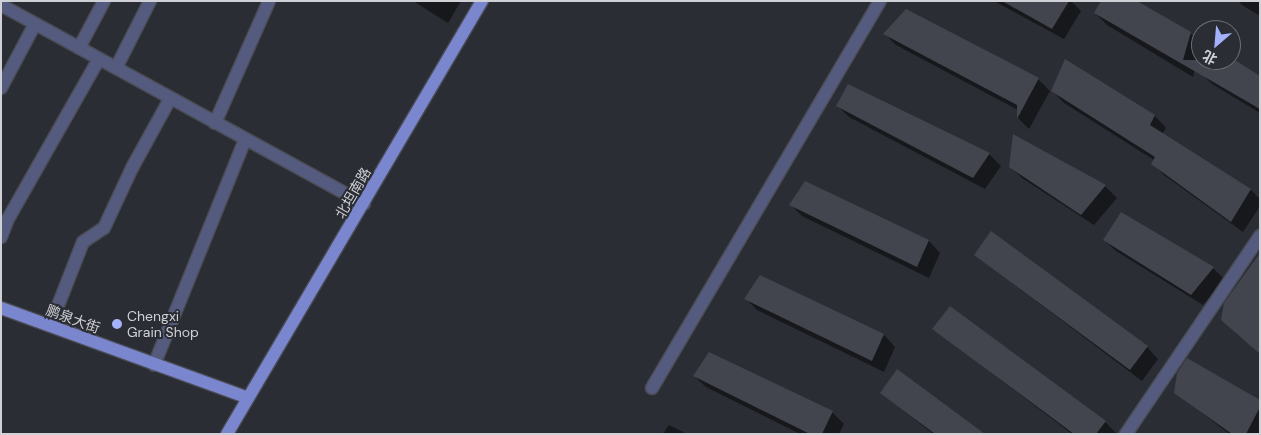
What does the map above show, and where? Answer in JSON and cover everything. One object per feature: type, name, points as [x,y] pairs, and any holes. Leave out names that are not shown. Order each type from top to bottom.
[{"type":"main road","name":"北坦南路","points":[[227,434],[482,1]]},
{"type":"main road","name":"鹏泉大街","points":[[1,308],[248,398]]},
{"type":"street","points":[[79,48],[104,1]]},
{"type":"street","points":[[116,68],[150,1]]},
{"type":"street","points":[[215,123],[269,1]]},
{"type":"street","points":[[652,388],[880,1]]},
{"type":"street","points":[[1,5],[364,204]]},
{"type":"street","points":[[1,88],[35,24]]},
{"type":"street","points":[[1,237],[8,219],[99,59]]},
{"type":"street","points":[[50,326],[83,242],[104,228],[132,168],[170,99]]},
{"type":"street","points":[[154,365],[245,140]]},
{"type":"street","points":[[1126,434],[1260,236]]},
{"type":"building","points":[[1002,1],[1069,1],[1052,29]]},
{"type":"building","points":[[1101,1],[1137,1],[1191,32],[1183,60],[1191,60],[1191,69],[1094,13]]},
{"type":"building","points":[[906,9],[1039,78],[1017,119],[1017,105],[883,34]]},
{"type":"building","points":[[1065,59],[1155,115],[1150,125],[1251,189],[1231,222],[1151,164],[1155,157],[1051,91]]},
{"type":"building","points":[[1241,64],[1260,76],[1260,109],[1193,70],[1241,70]]},
{"type":"building","points":[[848,84],[990,153],[973,178],[836,106]]},
{"type":"building","points":[[1013,134],[1106,185],[1081,215],[1009,167]]},
{"type":"building","points":[[805,181],[929,240],[917,267],[789,205]]},
{"type":"building","points":[[1121,212],[1214,267],[1191,295],[1103,240]]},
{"type":"building","points":[[991,231],[1148,346],[1130,370],[974,255]]},
{"type":"building","points":[[1260,253],[1260,354],[1221,320],[1224,303]]},
{"type":"building","points":[[760,275],[884,334],[872,361],[744,299]]},
{"type":"building","points":[[950,306],[1106,421],[1096,434],[1074,434],[932,329]]},
{"type":"building","points":[[709,352],[833,411],[822,434],[810,434],[693,376]]},
{"type":"building","points":[[1187,358],[1260,400],[1260,407],[1246,434],[1232,434],[1174,393],[1177,373]]},
{"type":"building","points":[[897,369],[985,434],[935,434],[880,393]]},
{"type":"place","name":"Chengxi Grain Shop","points":[[117,324]]}]
